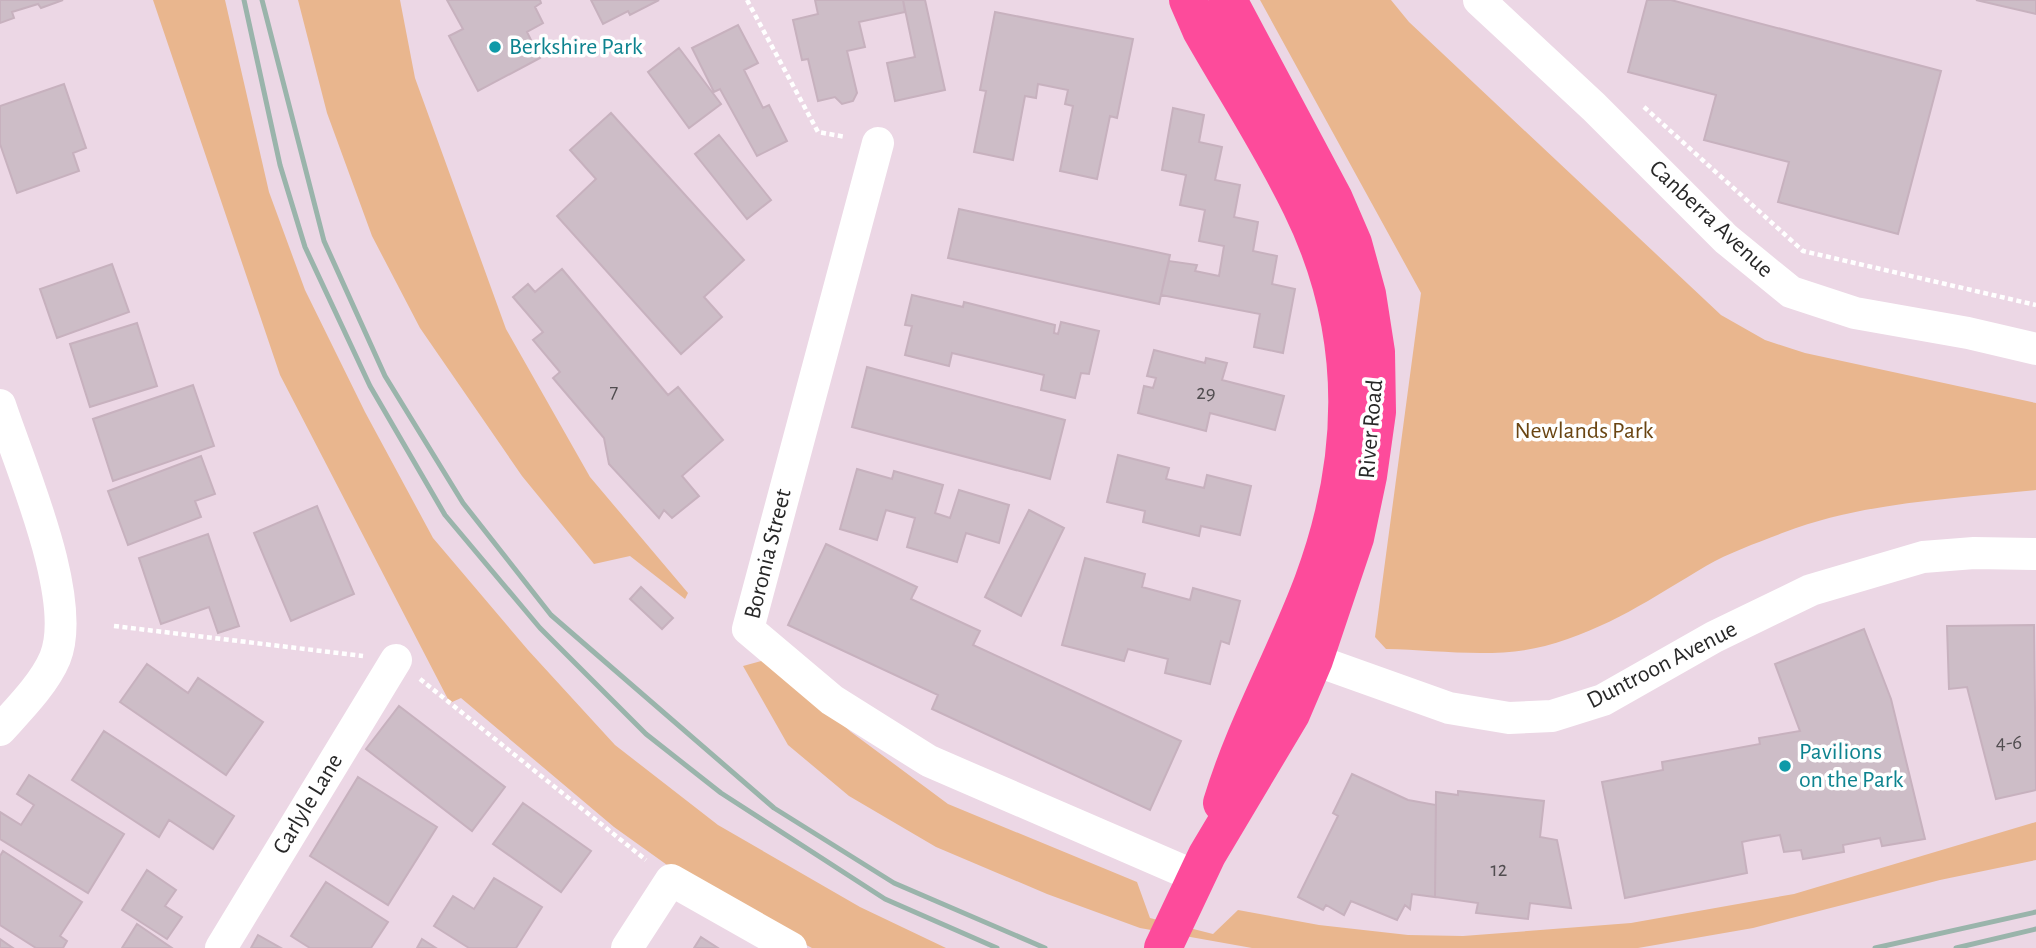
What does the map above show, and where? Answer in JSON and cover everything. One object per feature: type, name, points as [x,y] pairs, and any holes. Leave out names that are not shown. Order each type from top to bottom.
[{"type":"main road","name":"River Road","points":[[1171,931],[1202,866],[1291,714],[1314,578],[1345,457],[1348,404],[1347,355],[1337,298],[1301,205],[1201,30],[1188,0]]},
{"type":"main road","name":"River Road","points":[[1228,0],[1334,199],[1353,243],[1367,294],[1376,352],[1377,412],[1355,538],[1301,655]]},
{"type":"street","name":"Canberra Avenue","points":[[1479,0],[1594,107],[1726,239],[1791,292],[1855,313],[1968,333],[2036,349]]},
{"type":"street","name":"Boronia Street","points":[[878,143],[748,629],[832,700],[929,761],[1202,866]]},
{"type":"street","points":[[0,405],[55,570],[63,620],[55,658],[27,699],[0,730]]},
{"type":"street","name":"Duntroon Avenue","points":[[1301,655],[1449,708],[1509,718],[1552,716],[1603,700],[1714,637],[1811,590],[1923,556],[2036,554]]},
{"type":"street","name":"Carlyle Lane","points":[[221,948],[396,660]]},
{"type":"street","points":[[627,948],[671,880],[791,948]]},
{"type":"path","points":[[747,0],[816,128]]},
{"type":"path","name":"Canberra Avenue","points":[[1640,103],[1803,251],[2036,305]]},
{"type":"path","points":[[114,626],[396,660],[671,880]]},
{"type":"green space","points":[[153,0],[225,0],[269,192],[305,290],[365,412],[433,538],[528,650],[615,745],[718,825],[860,907],[946,948],[812,948],[702,890],[614,827],[461,698],[450,703],[280,375]]},
{"type":"green space","points":[[298,0],[400,0],[415,78],[506,329],[590,477],[688,593],[685,599],[630,556],[594,564],[522,476],[420,328],[372,236],[327,113]]},
{"type":"green space","name":"Newlands Park","points":[[1260,0],[1391,0],[1409,22],[1721,315],[1765,340],[1805,353],[2036,403],[2036,490],[1909,503],[1815,522],[1725,556],[1609,622],[1545,646],[1486,653],[1386,649],[1375,637],[1421,293]]},
{"type":"green space","points":[[769,659],[851,732],[948,804],[1137,882],[1150,918],[1213,934],[1238,910],[1319,925],[1408,935],[1463,936],[1631,923],[1794,894],[2036,822],[2036,860],[1940,880],[1753,928],[1638,948],[1252,948],[1140,928],[1047,894],[936,847],[849,796],[788,745],[743,666]]},
{"type":"building","points":[[0,0],[63,0],[41,8],[38,4],[12,12],[14,18],[0,23]]},
{"type":"building","name":"Berkshire Park","points":[[447,0],[540,0],[541,3],[535,7],[543,23],[527,32],[540,58],[478,91],[449,36],[463,29]]},
{"type":"building","name":"Berkshire Park","points":[[591,0],[659,0],[630,15],[628,11],[603,24]]},
{"type":"building","points":[[815,0],[903,0],[905,12],[859,22],[865,47],[847,51],[857,93],[853,101],[842,104],[835,97],[818,101],[808,59],[802,60],[793,20],[818,14]]},
{"type":"building","points":[[903,0],[925,0],[945,90],[895,101],[887,63],[915,57]]},
{"type":"building","points":[[1647,0],[1671,0],[1941,71],[1898,234],[1778,202],[1789,162],[1704,140],[1716,95],[1628,72]]},
{"type":"building","points":[[1976,0],[2036,0],[2036,14]]},
{"type":"building","points":[[995,12],[1133,39],[1117,118],[1110,116],[1097,179],[1060,171],[1073,106],[1065,104],[1068,90],[1038,84],[1036,98],[1025,96],[1013,160],[974,152],[986,91],[980,90]]},
{"type":"building","points":[[738,25],[758,63],[744,70],[763,108],[769,105],[787,141],[757,156],[720,89],[714,92],[692,48]]},
{"type":"building","points":[[679,48],[721,104],[689,128],[648,72]]},
{"type":"building","points":[[64,84],[86,148],[73,153],[79,171],[17,193],[0,144],[0,106]]},
{"type":"building","points":[[1173,108],[1204,115],[1199,142],[1222,147],[1215,180],[1240,185],[1234,217],[1258,222],[1253,251],[1277,256],[1272,284],[1295,289],[1283,353],[1254,347],[1260,314],[1161,295],[1169,261],[1197,265],[1195,271],[1219,276],[1224,246],[1199,241],[1205,210],[1180,205],[1186,175],[1162,170]]},
{"type":"building","points":[[611,113],[744,260],[704,297],[722,317],[681,354],[557,216],[596,179],[570,150]]},
{"type":"building","points":[[719,135],[771,200],[747,219],[695,154]]},
{"type":"building","points":[[959,209],[1170,255],[1159,304],[948,258]]},
{"type":"building","points":[[112,264],[129,312],[57,338],[40,289]]},
{"type":"building","points":[[562,269],[668,395],[678,387],[723,440],[682,476],[699,496],[672,518],[664,510],[659,518],[609,464],[604,438],[553,378],[560,372],[533,340],[543,332],[513,297],[528,284],[535,292]]},
{"type":"building","points":[[912,295],[963,307],[964,302],[1055,325],[1054,333],[1058,334],[1061,322],[1099,331],[1089,374],[1081,373],[1075,398],[1041,390],[1044,375],[952,353],[949,366],[905,355],[912,326],[905,325]]},
{"type":"building","points":[[137,323],[157,386],[90,407],[70,344]]},
{"type":"building","points":[[1154,350],[1205,363],[1206,358],[1227,363],[1222,380],[1284,396],[1275,430],[1210,413],[1206,431],[1138,413],[1144,386],[1153,388],[1156,378],[1147,376]]},
{"type":"building","points":[[867,367],[1065,420],[1050,479],[852,427]]},
{"type":"building","points":[[193,385],[214,446],[113,481],[93,419]]},
{"type":"building","points":[[1118,455],[1169,468],[1166,479],[1204,488],[1207,475],[1251,486],[1240,535],[1201,526],[1199,536],[1143,522],[1145,511],[1107,502]]},
{"type":"building","points":[[201,456],[215,494],[195,501],[201,517],[128,545],[108,491]]},
{"type":"building","points":[[857,469],[892,479],[894,471],[943,485],[935,513],[950,518],[959,490],[1009,505],[999,543],[966,533],[957,562],[907,547],[915,518],[886,510],[877,540],[840,529]]},
{"type":"building","points":[[317,506],[354,594],[291,621],[254,533]]},
{"type":"building","points":[[1029,510],[1064,528],[1021,616],[985,597]]},
{"type":"building","points":[[208,534],[239,626],[218,633],[209,607],[161,624],[139,558]]},
{"type":"building","points":[[826,544],[917,587],[911,599],[980,631],[973,645],[1181,741],[1150,810],[932,709],[938,695],[788,625]]},
{"type":"building","points":[[1085,558],[1145,574],[1142,587],[1190,600],[1193,588],[1240,601],[1229,644],[1221,641],[1210,684],[1165,673],[1168,659],[1128,649],[1124,661],[1062,645]]},
{"type":"building","points":[[641,587],[673,618],[662,629],[630,599]]},
{"type":"building","name":"Pavilions on the Park","points":[[2034,625],[2036,790],[1996,799],[1967,687],[1949,689],[1947,626]]},
{"type":"building","name":"Pavilions on the Park","points":[[1864,629],[1891,699],[1925,839],[1882,846],[1880,838],[1843,845],[1844,852],[1803,859],[1801,850],[1784,852],[1780,835],[1751,840],[1742,842],[1747,873],[1625,898],[1602,782],[1663,770],[1662,762],[1760,744],[1759,738],[1800,731],[1775,664]]},
{"type":"building","points":[[147,664],[188,693],[198,678],[263,722],[226,775],[120,702]]},
{"type":"building","points":[[399,706],[505,787],[472,831],[366,749]]},
{"type":"building","points":[[104,731],[234,816],[213,849],[169,820],[159,837],[72,780]]},
{"type":"building","points":[[1352,774],[1408,800],[1436,805],[1435,897],[1412,894],[1410,909],[1405,905],[1397,920],[1351,901],[1344,915],[1326,905],[1323,910],[1298,897],[1338,816],[1333,813]]},
{"type":"building","points":[[29,775],[124,834],[88,893],[0,839],[0,812],[21,825],[34,805],[17,794]]},
{"type":"building","points":[[358,777],[437,827],[388,905],[310,856]]},
{"type":"building","points":[[1458,791],[1544,801],[1540,837],[1557,840],[1571,908],[1530,903],[1528,919],[1476,913],[1478,903],[1435,897],[1436,792],[1458,795]]},
{"type":"building","points":[[523,803],[591,851],[561,892],[493,844]]},
{"type":"building","points":[[3,851],[82,902],[60,936],[67,941],[63,948],[36,948],[0,925],[0,856]]},
{"type":"building","points":[[147,870],[176,890],[165,906],[182,917],[167,939],[122,910]]},
{"type":"building","points":[[494,878],[542,907],[516,948],[469,948],[434,926],[453,896],[474,909]]},
{"type":"building","points":[[326,882],[388,922],[371,948],[310,948],[291,936]]},
{"type":"building","points":[[137,924],[172,948],[122,948]]},
{"type":"building","points":[[258,935],[281,948],[251,948]]},
{"type":"building","points":[[701,937],[718,948],[694,948]]},
{"type":"building","points":[[0,939],[13,948],[0,948]]},
{"type":"building","points":[[422,939],[436,948],[417,948]]},
{"type":"railway","points":[[244,0],[280,165],[305,247],[370,386],[445,515],[540,628],[646,734],[721,793],[885,899],[997,948]]},
{"type":"railway","points":[[262,0],[324,241],[385,376],[463,503],[551,615],[774,808],[894,883],[1045,948]]},
{"type":"railway","points":[[1875,948],[2036,912]]},
{"type":"railway","points":[[1956,948],[2036,929]]},
{"type":"place","name":"Berkshire Park","points":[[495,47]]},
{"type":"place","name":"Pavilions on the Park","points":[[1785,766]]}]
